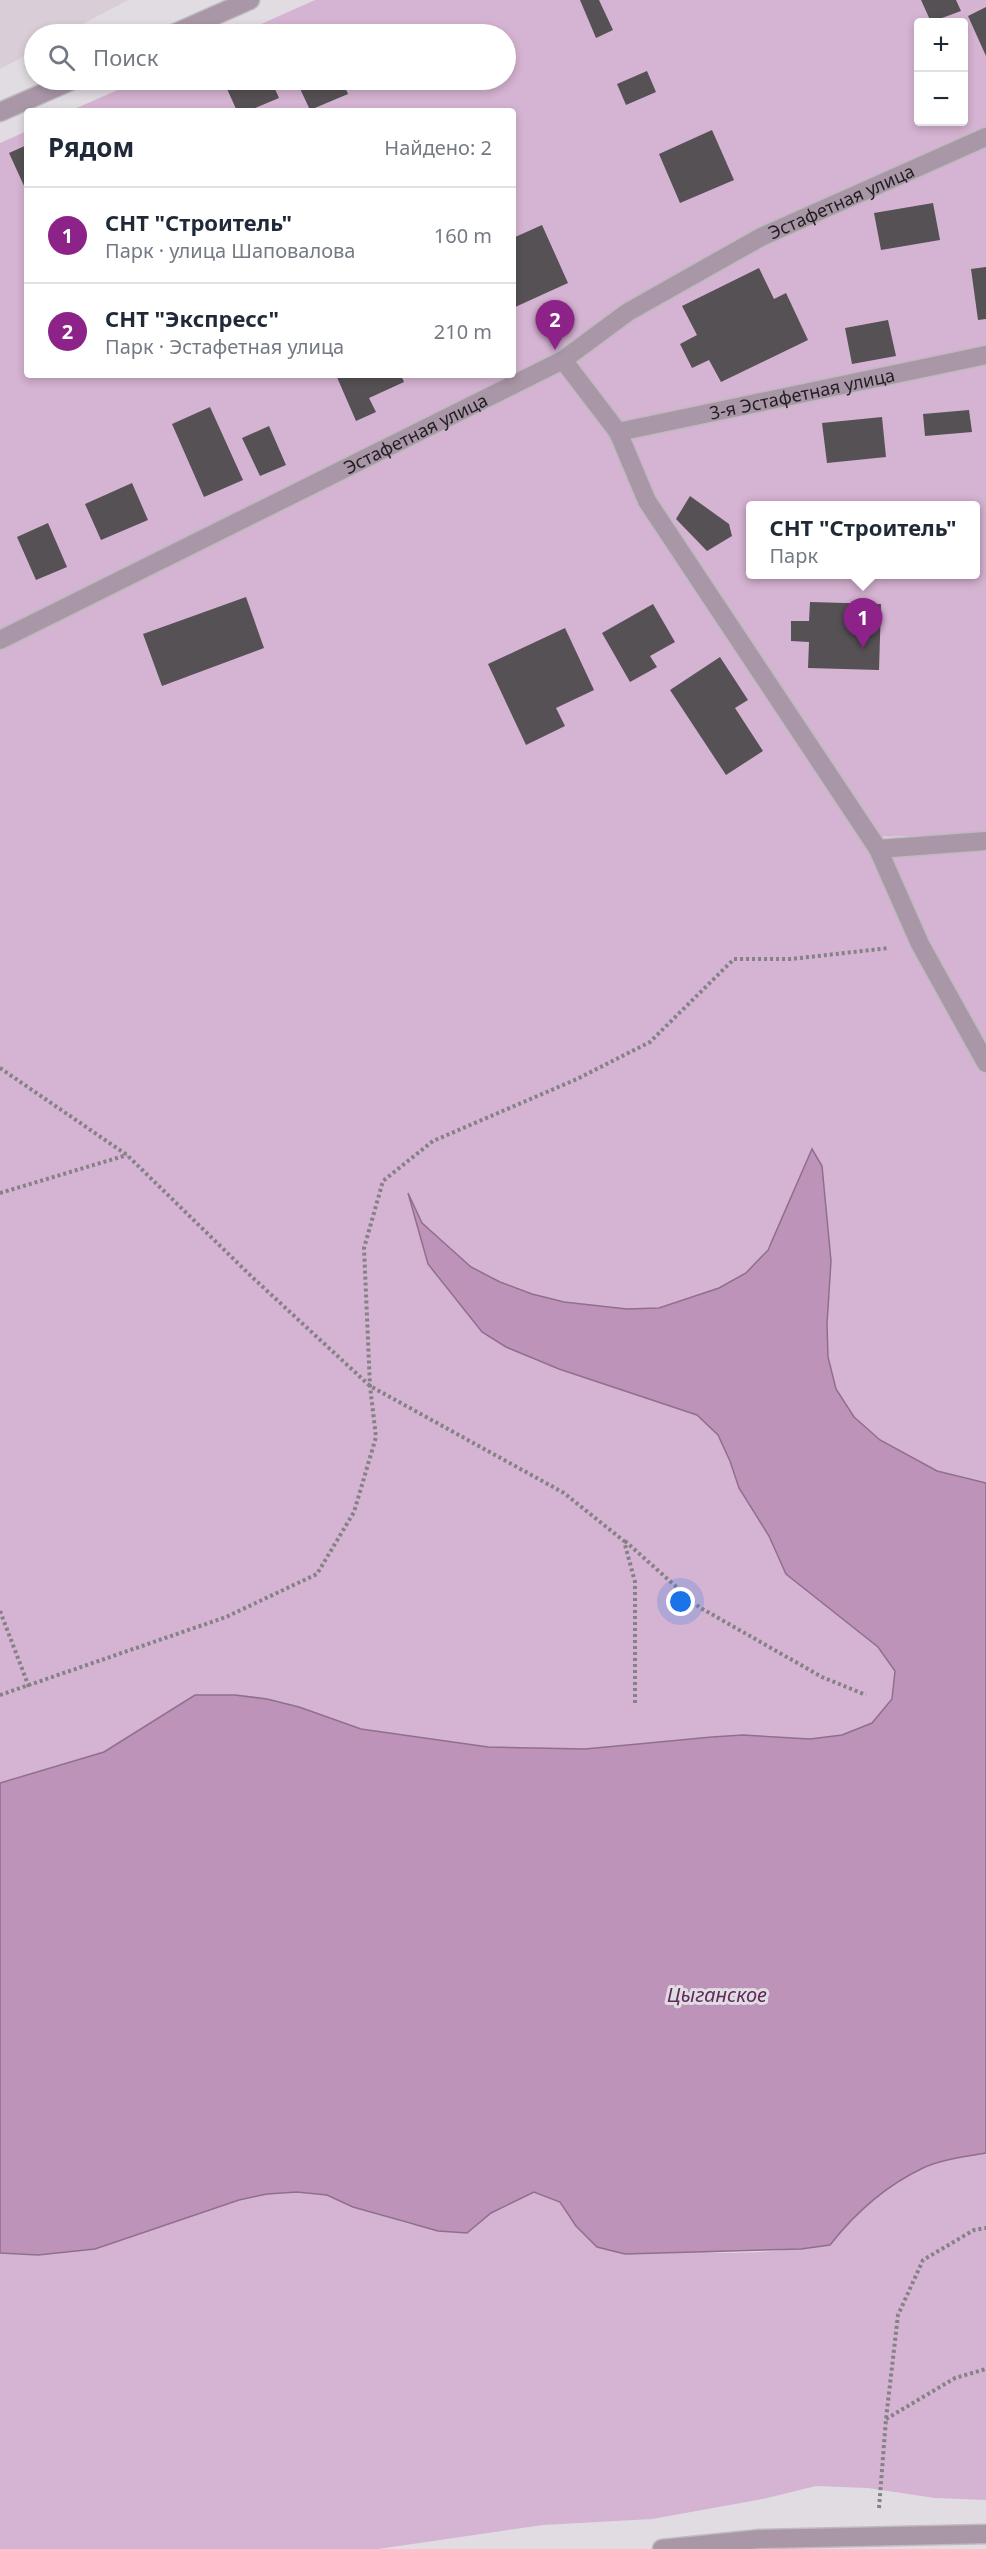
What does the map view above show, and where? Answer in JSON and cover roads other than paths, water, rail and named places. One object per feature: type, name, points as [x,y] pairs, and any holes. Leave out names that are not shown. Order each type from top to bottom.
[{"type":"street","points":[[196,24],[250,0]]},
{"type":"street","points":[[0,112],[50,90]]},
{"type":"street","name":"Эстафетная улица","points":[[0,640],[563,360],[628,312],[761,237],[986,137]]},
{"type":"street","name":"3-я Эстафетная улица","points":[[618,432],[986,355]]},
{"type":"street","points":[[563,360],[618,432],[647,501],[878,849],[920,944],[986,1064]]},
{"type":"street","points":[[878,849],[986,841]]},
{"type":"street","points":[[662,2549],[877,2535],[986,2534]]},
{"type":"water","name":"Цыганское","points":[[812,1149],[822,1166],[831,1261],[827,1324],[828,1357],[836,1389],[854,1417],[880,1440],[937,1471],[986,1483],[986,2153],[938,2162],[909,2175],[872,2201],[830,2245],[801,2249],[625,2254],[597,2247],[576,2226],[560,2202],[534,2192],[491,2213],[467,2233],[438,2231],[353,2207],[327,2195],[297,2192],[267,2194],[239,2200],[95,2249],[38,2255],[0,2253],[0,1783],[104,1752],[195,1695],[235,1695],[267,1699],[299,1707],[361,1729],[488,1747],[585,1749],[743,1735],[810,1739],[842,1735],[872,1723],[892,1699],[895,1671],[878,1647],[786,1574],[769,1536],[739,1488],[718,1435],[697,1415],[559,1369],[506,1347],[482,1332],[428,1264],[408,1193],[422,1223],[471,1267],[500,1282],[532,1294],[564,1302],[627,1309],[659,1308],[719,1288],[746,1273],[768,1250]]},
{"type":"place","name":"СНТ \"Экспресс\"","points":[[555,350]]},
{"type":"place","name":"СНТ \"Строитель\"","points":[[863,648]]}]
